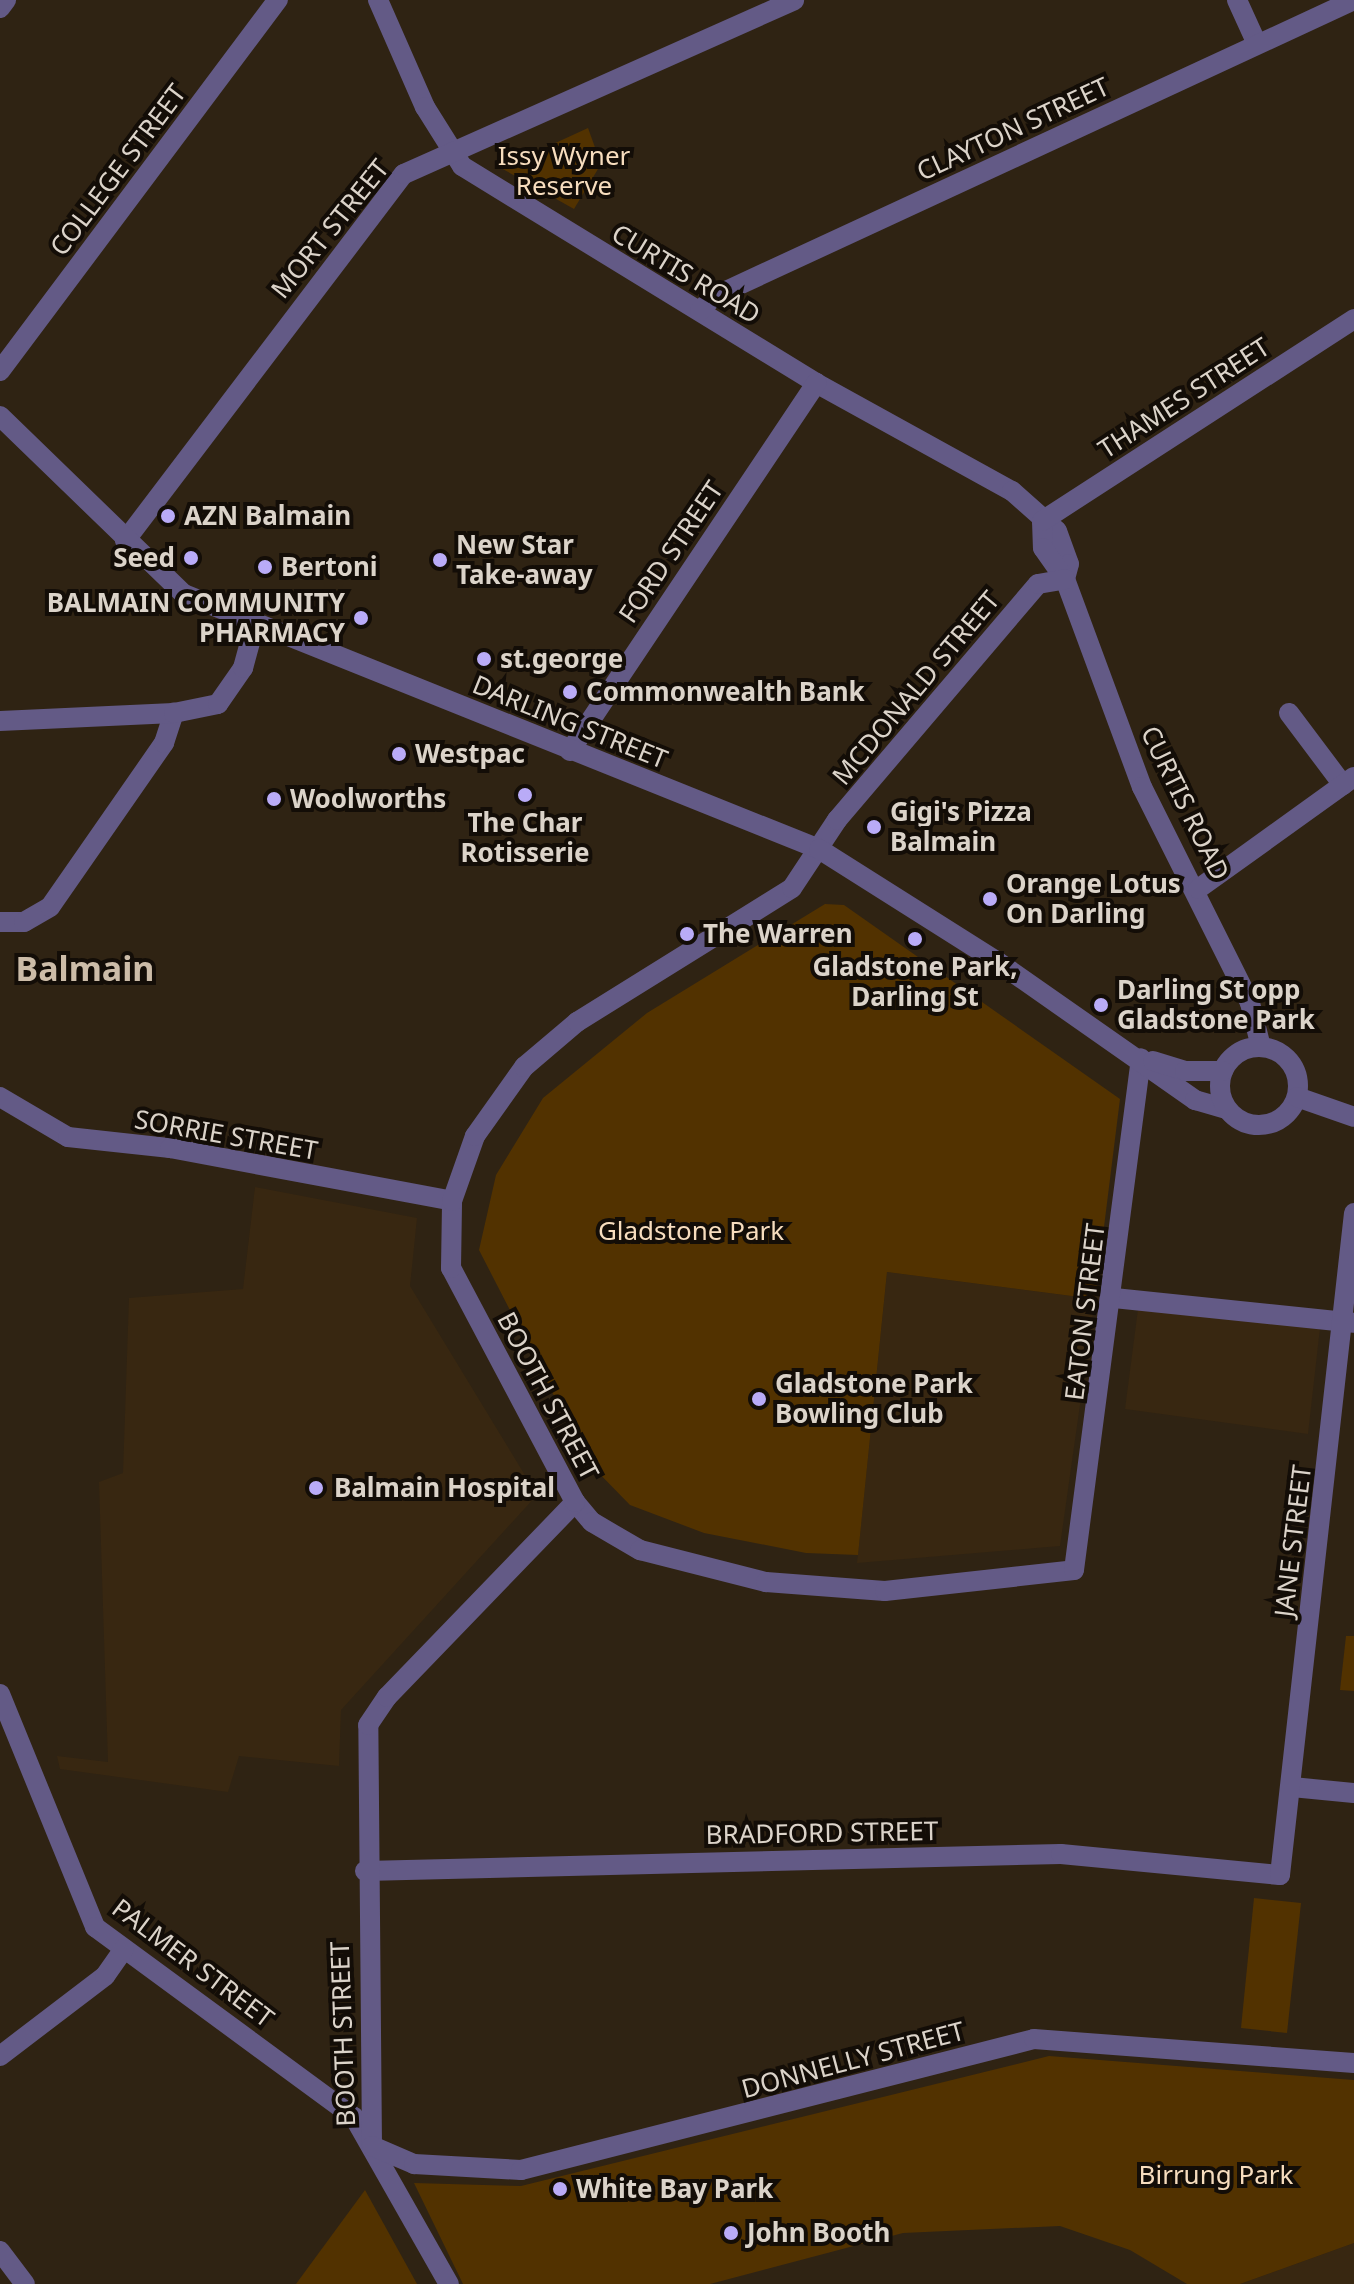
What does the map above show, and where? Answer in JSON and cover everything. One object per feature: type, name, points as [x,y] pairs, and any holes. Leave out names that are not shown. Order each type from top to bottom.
[{"type":"street","points":[[0,8],[6,0]]},
{"type":"street","name":"COLLEGE STREET","points":[[0,371],[278,0]]},
{"type":"street","name":"CURTIS ROAD","points":[[378,0],[450,153],[485,184],[816,383],[1012,491],[1042,521],[1057,531],[1069,564],[1065,579],[1142,787],[1198,889],[1250,1003],[1261,1047]]},
{"type":"street","name":"MORT STREET","points":[[125,541],[383,196],[415,167],[794,0]]},
{"type":"street","points":[[1237,0],[1257,44]]},
{"type":"street","name":"CLAYTON STREET","points":[[700,311],[713,297],[1354,0]]},
{"type":"street","name":"THAMES STREET","points":[[1042,521],[1354,319]]},
{"type":"street","name":"FORD STREET","points":[[570,751],[816,383]]},
{"type":"street","name":"DARLING STREET","points":[[0,416],[125,541],[184,594],[819,849],[1141,1058],[1195,1100],[1227,1109]]},
{"type":"street","name":"MCDONALD STREET","points":[[819,849],[1038,584],[1065,579]]},
{"type":"street","points":[[0,721],[174,713],[218,704],[228,695],[255,624]]},
{"type":"street","points":[[0,922],[24,922],[50,907],[164,743],[174,713]]},
{"type":"street","points":[[1198,889],[1348,781],[1289,713]]},
{"type":"street","name":"BOOTH STREET","points":[[449,2284],[372,2146],[365,1871],[368,1725],[387,1697],[575,1502],[451,1268],[452,1201],[475,1136],[524,1067],[623,990],[792,888],[819,849]]},
{"type":"street","points":[[1261,1047],[1288,1060],[1297,1097],[1283,1117],[1259,1125],[1227,1109],[1223,1071],[1240,1052],[1261,1047]]},
{"type":"street","name":"DARLING STREET","points":[[1141,1058],[1185,1071],[1223,1071]]},
{"type":"street","name":"EATON STREET","points":[[575,1502],[607,1533],[652,1555],[766,1582],[885,1591],[1074,1570],[1114,1298],[1141,1058]]},
{"type":"street","name":"SORRIE STREET","points":[[0,1097],[68,1137],[170,1148],[452,1201]]},
{"type":"street","points":[[1297,1097],[1354,1117]]},
{"type":"street","name":"JANE STREET","points":[[1280,1875],[1348,1322],[1354,1213]]},
{"type":"street","points":[[1114,1298],[1348,1322]]},
{"type":"street","name":"PALMER STREET","points":[[0,1694],[84,1909],[124,1949],[332,2096],[372,2146]]},
{"type":"street","points":[[1292,1787],[1354,1793]]},
{"type":"street","name":"BRADFORD STREET","points":[[365,1871],[1061,1854],[1280,1875]]},
{"type":"street","points":[[0,2056],[105,1976],[124,1949]]},
{"type":"street","name":"DONNELLY STREET","points":[[372,2146],[414,2164],[521,2170],[1034,2039],[1354,2063]]},
{"type":"street","points":[[0,2251],[25,2284]]},
{"type":"shaded area","name":"Balmain Hospital","points":[[255,1187],[417,1218],[410,1286],[537,1495],[341,1710],[339,1766],[239,1756],[228,1792],[60,1769],[57,1756],[108,1762],[99,1482],[123,1473],[129,1298],[243,1289]]},
{"type":"shaded area","points":[[887,1272],[1095,1299],[1060,1546],[857,1563]]},
{"type":"shaded area","points":[[1138,1309],[1320,1328],[1308,1434],[1125,1409]]},
{"type":"shaded area","points":[[1354,2243],[1354,2284],[1240,2284]]},
{"type":"green space","name":"Issy Wyner Reserve","points":[[588,128],[601,164],[574,209],[501,168]]},
{"type":"green space","name":"Gladstone Park","points":[[825,904],[844,905],[1120,1099],[1095,1299],[887,1272],[858,1555],[806,1553],[704,1533],[630,1505],[588,1462],[479,1250],[496,1175],[543,1098],[647,1013]]},
{"type":"green space","points":[[1346,1636],[1354,1636],[1354,1691],[1340,1690]]},
{"type":"green space","points":[[1254,1898],[1301,1903],[1287,2033],[1241,2028]]},
{"type":"green space","name":"Birrung Park","points":[[1049,2056],[1354,2080],[1354,2243],[1240,2284],[1187,2284],[1130,2250],[1060,2226],[903,2233],[710,2284],[463,2284],[414,2183],[521,2186]]},
{"type":"green space","points":[[365,2190],[417,2284],[296,2284]]},
{"type":"place","name":"AZN Balmain","points":[[168,516]]},
{"type":"place","name":"Seed","points":[[191,558]]},
{"type":"place","name":"New Star Take-away","points":[[440,560]]},
{"type":"place","name":"Bertoni","points":[[265,567]]},
{"type":"place","name":"BALMAIN COMMUNITY PHARMACY","points":[[361,618]]},
{"type":"place","name":"st.george","points":[[484,659]]},
{"type":"place","name":"Commonwealth Bank","points":[[570,692]]},
{"type":"place","name":"Westpac","points":[[399,754]]},
{"type":"place","name":"The Char Rotisserie","points":[[525,795]]},
{"type":"place","name":"Woolworths","points":[[274,799]]},
{"type":"place","name":"Gigi's Pizza Balmain","points":[[874,827]]},
{"type":"place","name":"Orange Lotus On Darling","points":[[990,899]]},
{"type":"place","name":"The Warren","points":[[687,934]]},
{"type":"place","name":"Gladstone Park, Darling St","points":[[915,939]]},
{"type":"place","name":"Darling St opp Gladstone Park","points":[[1101,1005]]},
{"type":"place","name":"Gladstone Park Bowling Club","points":[[759,1399]]},
{"type":"place","name":"Balmain Hospital","points":[[316,1488]]},
{"type":"place","name":"White Bay Park","points":[[560,2189]]},
{"type":"place","name":"John Booth","points":[[731,2233]]},
{"type":"district","name":"Balmain","points":[[85,969]]}]
